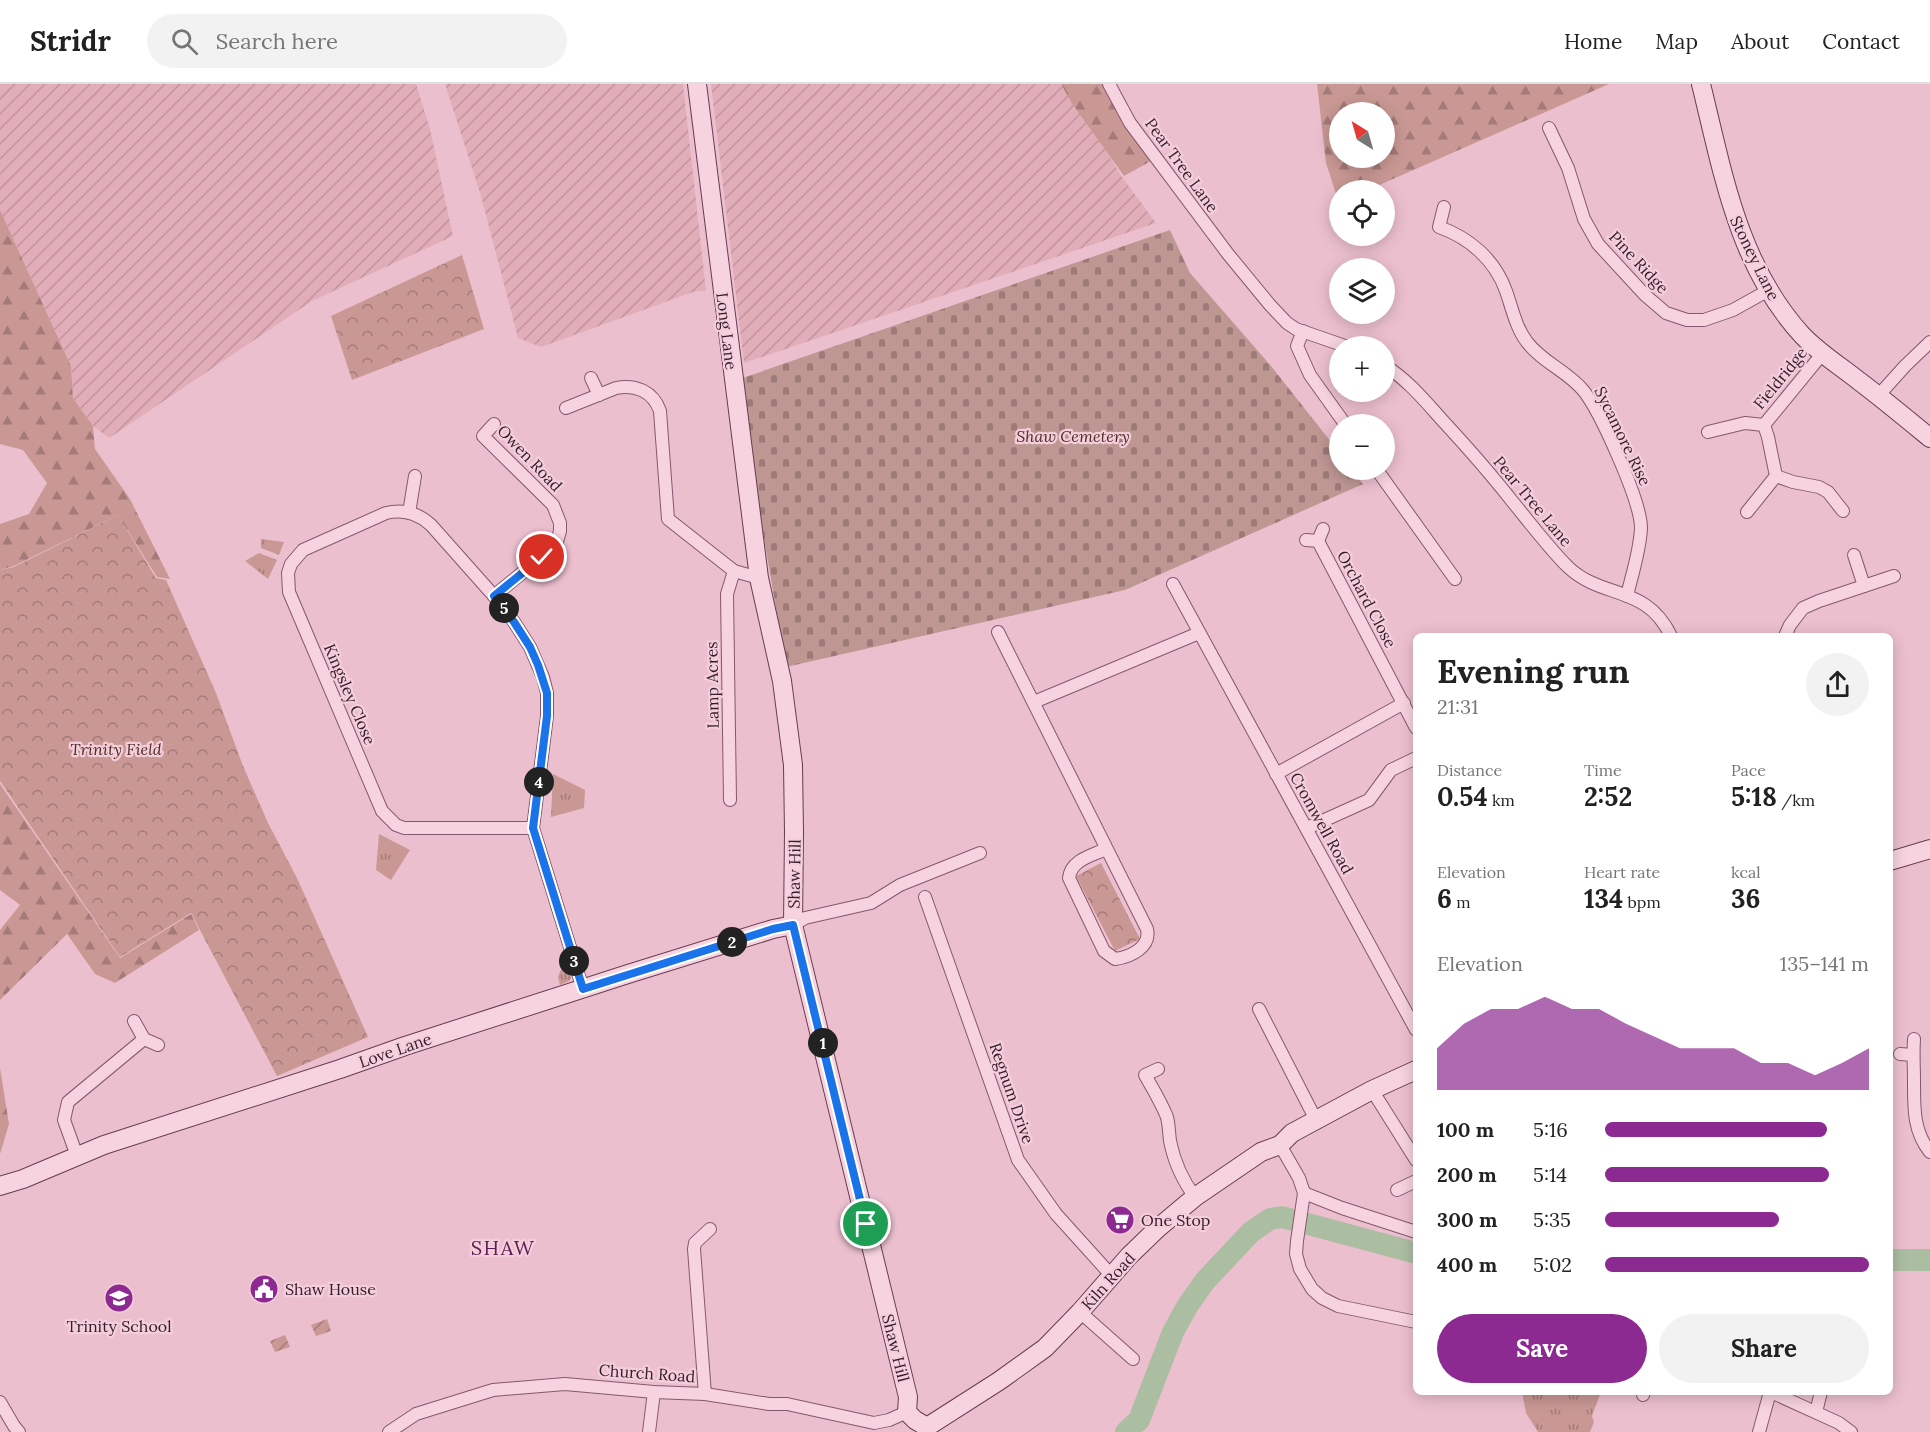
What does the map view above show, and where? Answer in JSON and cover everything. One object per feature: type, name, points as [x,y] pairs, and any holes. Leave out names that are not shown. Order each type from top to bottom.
[{"type":"street","name":"Long Lane","points":[[697,84],[759,578]]},
{"type":"street","name":"Pear Tree Lane","points":[[1109,84],[1130,123],[1228,254],[1287,323],[1329,340]]},
{"type":"street","name":"Stoney Lane","points":[[1701,84],[1734,216],[1780,309],[1804,337],[1930,438]]},
{"type":"street","name":"Pine Ridge","points":[[1549,128],[1568,168],[1584,219],[1598,244],[1645,295],[1666,313],[1686,320],[1704,320],[1733,310],[1769,290]]},
{"type":"street","name":"Sycamore Rise","points":[[1444,207],[1439,227],[1458,234],[1486,257],[1500,277],[1514,317],[1526,341],[1538,354],[1581,388],[1604,427],[1633,492],[1640,515],[1639,542],[1627,596]]},
{"type":"street","points":[[1302,331],[1298,346],[1310,375],[1338,414]]},
{"type":"street","points":[[1878,396],[1930,342]]},
{"type":"street","name":"Fieldridge","points":[[1764,425],[1823,352]]},
{"type":"street","name":"Pear Tree Lane","points":[[1395,372],[1420,395],[1570,568],[1596,585],[1627,596],[1653,610],[1669,633]]},
{"type":"street","points":[[591,378],[599,395]]},
{"type":"street","points":[[566,408],[616,388],[633,387],[649,394],[658,404],[661,422],[668,519],[734,571],[759,578]]},
{"type":"street","name":"Fieldridge","points":[[1708,432],[1745,423],[1764,425]]},
{"type":"street","name":"Owen Road","points":[[494,424],[483,436],[553,505],[560,523],[556,545],[494,596]]},
{"type":"street","name":"Fieldridge","points":[[1764,425],[1776,476]]},
{"type":"street","points":[[415,476],[409,513],[419,515],[431,525],[494,596],[530,647],[538,665],[547,693],[547,716],[533,828],[583,989]]},
{"type":"street","points":[[1747,512],[1776,476],[1819,487],[1828,492],[1843,511]]},
{"type":"street","points":[[1384,480],[1455,579]]},
{"type":"street","name":"Kingsley Close","points":[[409,513],[386,513],[303,550],[291,564],[288,573],[289,592],[382,812],[396,825],[405,828],[533,828]]},
{"type":"street","name":"Orchard Close","points":[[1323,529],[1312,541],[1413,722]]},
{"type":"street","points":[[1854,555],[1864,586]]},
{"type":"street","name":"Lamp Acres","points":[[730,800],[727,594],[734,571]]},
{"type":"street","points":[[1786,633],[1803,608],[1894,576]]},
{"type":"street","name":"Shaw Hill","points":[[759,578],[782,681],[793,765],[793,925],[908,1397],[907,1412]]},
{"type":"street","name":"Cromwell Road","points":[[1173,584],[1413,1024]]},
{"type":"street","points":[[998,632],[1147,928],[1148,935],[1143,946],[1121,958],[1115,958],[1104,951],[1069,878],[1075,864],[1106,849]]},
{"type":"street","points":[[1034,702],[1199,633]]},
{"type":"street","points":[[1276,774],[1404,703]]},
{"type":"street","points":[[1307,828],[1369,800],[1391,770],[1413,759]]},
{"type":"street","points":[[1893,860],[1930,849]]},
{"type":"street","points":[[793,925],[805,918],[871,903],[900,885],[980,853]]},
{"type":"street","name":"Regnum Drive","points":[[925,897],[1018,1160],[1056,1214],[1111,1275]]},
{"type":"street","name":"Love Lane","points":[[0,1186],[23,1179],[104,1145],[184,1118],[340,1070],[405,1046],[583,989],[773,929],[793,925]]},
{"type":"street","points":[[1259,1009],[1316,1120]]},
{"type":"street","points":[[134,1021],[144,1039],[158,1045]]},
{"type":"street","points":[[77,1156],[64,1120],[68,1102],[144,1039]]},
{"type":"street","points":[[1914,1039],[1915,1119],[1922,1142],[1930,1152]]},
{"type":"street","points":[[1900,1054],[1913,1055]]},
{"type":"street","points":[[1158,1069],[1144,1075],[1168,1119],[1171,1143],[1180,1170],[1186,1185],[1195,1197]]},
{"type":"street","name":"Kiln Road","points":[[927,1430],[1045,1348],[1080,1312],[1111,1275],[1158,1228],[1195,1197],[1261,1152],[1280,1145],[1292,1133],[1372,1090],[1413,1071]]},
{"type":"street","points":[[1372,1090],[1413,1155]]},
{"type":"street","points":[[1168,1119],[1181,1115]]},
{"type":"street","points":[[1280,1145],[1299,1178],[1304,1197],[1296,1248],[1300,1269],[1312,1289],[1322,1298],[1338,1306],[1413,1321]]},
{"type":"street","points":[[1397,1190],[1413,1182]]},
{"type":"street","points":[[1304,1197],[1413,1231]]},
{"type":"street","points":[[705,1394],[694,1249],[695,1243],[710,1229]]},
{"type":"street","points":[[1080,1312],[1133,1359]]},
{"type":"street","name":"Church Road","points":[[389,1432],[416,1414],[493,1390],[565,1384],[705,1394],[770,1404],[787,1404],[874,1423],[889,1420],[907,1412]]},
{"type":"street","points":[[650,1432],[654,1392]]},
{"type":"street","points":[[1759,1432],[1769,1395]]},
{"type":"street","points":[[1777,1395],[1839,1423],[1851,1432]]},
{"type":"street","points":[[1816,1412],[1820,1395]]},
{"type":"street","points":[[2,1410],[19,1432]]},
{"type":"street","points":[[907,1412],[927,1430]]},
{"type":"shaded area","points":[[0,84],[416,84],[430,129],[453,236],[312,301],[109,438],[93,426],[73,398],[71,366],[0,210]]},
{"type":"shaded area","points":[[445,84],[683,84],[706,291],[696,291],[541,347],[518,338],[481,196]]},
{"type":"shaded area","points":[[711,84],[1065,84],[1122,177],[1156,223],[744,363]]},
{"type":"green space","points":[[1061,84],[1103,84],[1151,161],[1124,176],[1073,105]]},
{"type":"green space","points":[[1317,84],[1609,84],[1391,180],[1332,180],[1326,163]]},
{"type":"green space","points":[[0,210],[71,366],[73,398],[93,426],[95,449],[130,499],[170,579],[157,577],[118,515],[14,566],[0,570],[0,524],[29,514],[47,483],[23,450],[0,444]]},
{"type":"green space","name":"Shaw Cemetery","points":[[1170,230],[1190,273],[1271,366],[1329,439],[1329,480],[1360,480],[1363,484],[1125,590],[786,667],[737,380]]},
{"type":"green space","points":[[462,255],[484,329],[352,380],[331,316]]},
{"type":"green space","name":"Trinity Field","points":[[118,515],[156,578],[166,580],[216,693],[243,766],[268,823],[297,878],[368,1037],[277,1076],[191,913],[120,957],[0,781],[0,570],[14,567]]},
{"type":"green space","points":[[261,539],[284,542],[279,555],[261,548]]},
{"type":"green space","points":[[259,553],[277,560],[268,579],[245,561]]},
{"type":"green space","points":[[553,774],[585,790],[584,808],[551,817]]},
{"type":"green space","points":[[0,784],[120,958],[191,914],[199,930],[115,983],[95,974],[67,934],[0,1000],[0,930],[20,905],[0,890]]},
{"type":"green space","points":[[379,834],[410,850],[391,880],[376,870]]},
{"type":"green space","points":[[1101,863],[1140,939],[1115,951],[1076,876]]},
{"type":"green space","points":[[566,957],[571,978],[560,985],[558,977]]},
{"type":"green space","points":[[0,1068],[9,1124],[0,1154]]},
{"type":"green space","points":[[327,1319],[331,1331],[316,1336],[311,1325]]},
{"type":"green space","points":[[285,1335],[290,1347],[275,1352],[270,1341]]},
{"type":"green space","points":[[1523,1395],[1600,1395],[1592,1416],[1594,1422],[1590,1432],[1538,1432],[1526,1413]]},
{"type":"waterway","points":[[1126,1432],[1139,1420],[1173,1332],[1188,1305],[1205,1281],[1251,1232],[1270,1219],[1282,1217],[1413,1252]]},
{"type":"waterway","points":[[1893,1260],[1930,1260]]},
{"type":"place","name":"One Stop","points":[[1120,1220]]},
{"type":"place","name":"Shaw House","points":[[264,1289]]},
{"type":"place","name":"Trinity School","points":[[119,1298]]},
{"type":"district","name":"SHAW","points":[[503,1247]]},
{"type":"route","points":[[542,557],[494,596],[523,634],[543,677],[547,693],[547,716],[533,828],[583,989],[773,929],[793,925],[866,1224]]}]
